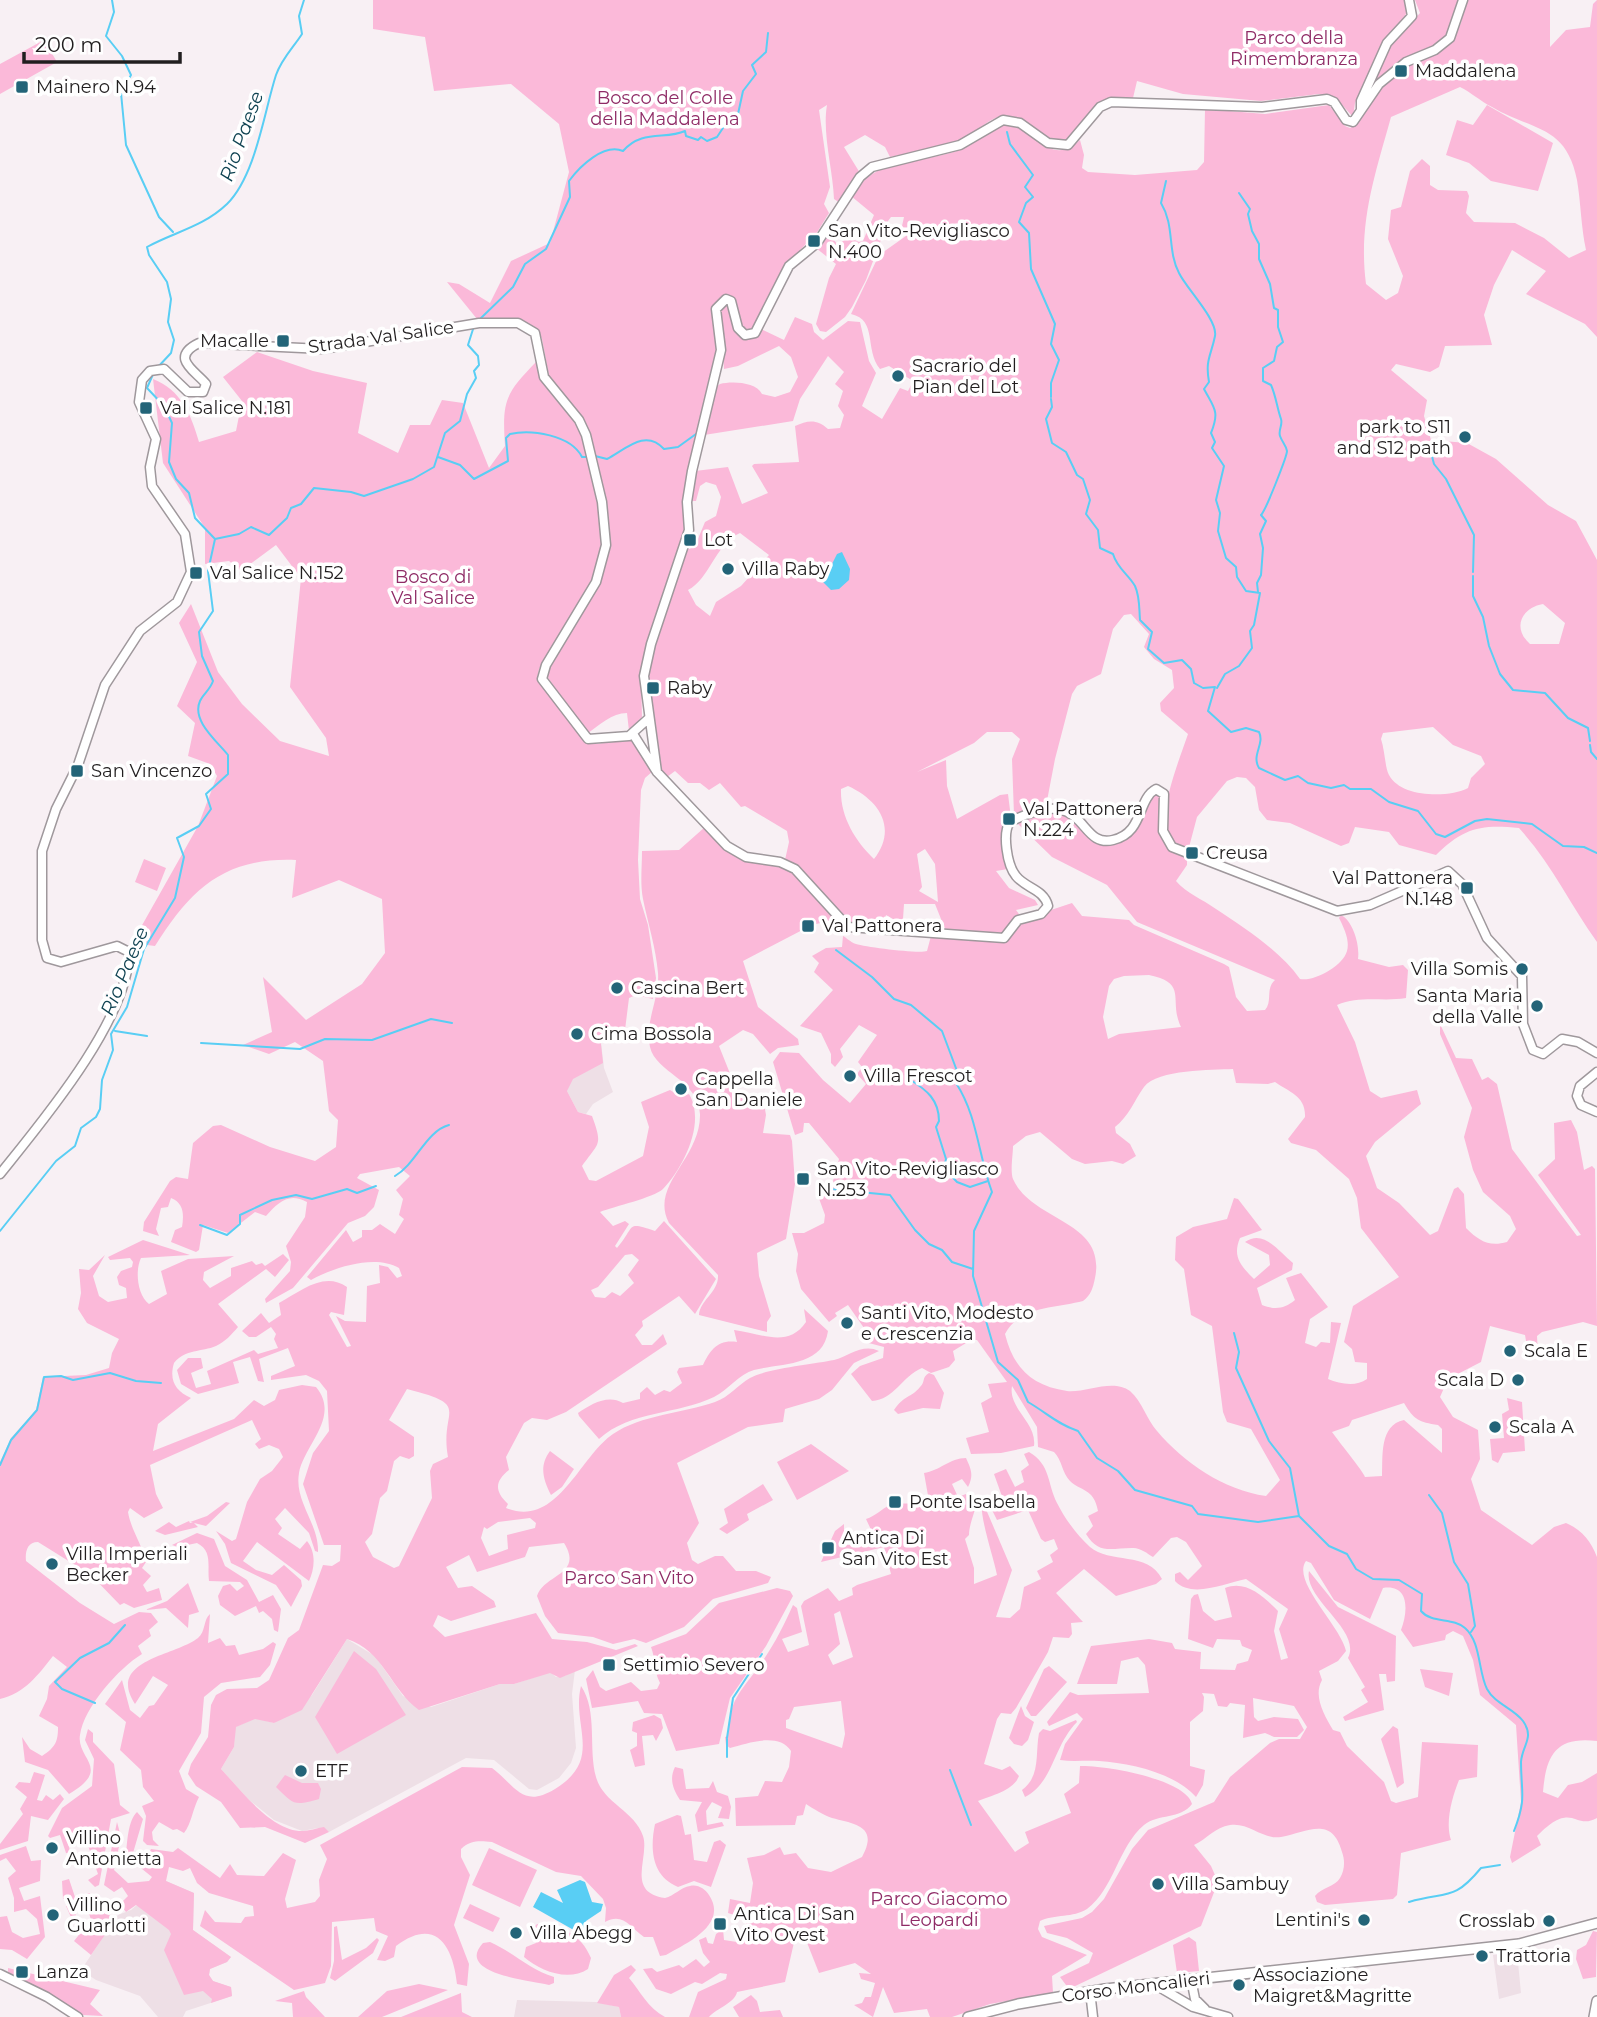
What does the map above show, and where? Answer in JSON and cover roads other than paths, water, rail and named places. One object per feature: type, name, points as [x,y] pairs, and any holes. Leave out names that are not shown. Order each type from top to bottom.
[{"type":"main road","name":"Corso Moncalieri","points":[[968,2017],[1018,2004],[1090,1991],[1519,1944],[1597,1923]]},
{"type":"main road","points":[[1594,2017],[1597,2001]]},
{"type":"street","points":[[657,772],[643,689],[646,665],[689,530],[687,502],[692,471],[720,357],[717,306],[724,300],[731,301],[742,334],[752,335],[758,331],[789,266],[817,243],[866,171],[893,159],[960,145],[1003,120],[1020,123],[1048,142],[1068,145],[1100,107],[1111,102],[1262,107],[1327,99],[1334,102],[1346,120],[1353,122],[1359,117],[1361,101],[1387,43],[1412,16],[1409,0]]},
{"type":"street","points":[[1361,109],[1379,84],[1403,64],[1435,50],[1450,38],[1463,0]]},
{"type":"street","name":"Strada Val Salice","points":[[0,1174],[75,1079],[113,1008],[129,962],[129,952],[117,946],[61,962],[47,958],[42,940],[42,851],[56,809],[78,765],[104,685],[140,631],[170,610],[189,581],[191,559],[185,534],[157,496],[150,476],[156,439],[139,402],[142,380],[156,369],[170,372],[185,389],[197,394],[203,392],[206,384],[189,369],[186,358],[190,349],[199,343],[323,349],[476,324],[518,323],[535,333],[544,377],[583,427],[605,519],[606,545],[596,582],[546,665],[542,679],[585,738],[600,740],[633,734]]},
{"type":"street","points":[[648,719],[633,734],[657,772],[727,846],[746,857],[780,862],[795,869],[840,916],[842,924],[848,927],[912,929],[1004,938],[1018,920],[1041,914],[1048,906],[1042,895],[1013,872],[1005,834],[1010,822],[1043,810],[1060,808],[1071,812],[1095,838],[1116,840],[1136,824],[1149,794],[1159,789],[1165,799],[1163,831],[1172,847],[1333,910],[1360,908],[1443,871],[1451,872],[1471,900],[1487,938],[1522,976],[1523,1024],[1533,1050],[1540,1054],[1545,1053],[1557,1040],[1566,1039],[1597,1053]]},
{"type":"street","points":[[1597,1072],[1580,1086],[1577,1096],[1581,1105],[1597,1112]]},
{"type":"street","points":[[1,1974],[47,1997],[78,2017]]},
{"type":"street","points":[[1191,1979],[1195,1998],[1208,2011]]},
{"type":"street","points":[[1154,1984],[1208,2011],[1228,2017]]},
{"type":"street","points":[[1090,1991],[1093,2013]]},
{"type":"water","points":[[842,552],[850,569],[849,580],[839,589],[831,590],[823,582],[837,554]]},
{"type":"water","points":[[580,1880],[585,1882],[592,1902],[603,1904],[601,1911],[586,1921],[589,1935],[586,1937],[533,1907],[541,1892],[563,1903],[557,1890]]},
{"type":"waterway","points":[[112,0],[114,12],[106,36],[122,56],[131,75],[121,93],[126,145],[159,217],[173,232]]},
{"type":"waterway","name":"Rio Paese","points":[[157,368],[171,353],[174,340],[168,322],[171,299],[167,282],[149,255],[147,247],[218,212],[237,192],[252,160],[278,69],[302,34],[299,16],[304,0]]},
{"type":"waterway","points":[[480,319],[513,287],[525,264],[546,249],[570,197],[569,181],[593,157],[608,150],[623,151],[630,144],[646,137],[685,131],[686,136],[698,140],[701,137],[707,141],[717,137],[727,118],[738,114],[743,91],[756,74],[752,65],[766,52],[768,33]]},
{"type":"waterway","points":[[1007,132],[1010,144],[1033,175],[1025,187],[1033,197],[1026,203],[1019,222],[1029,233],[1031,269],[1055,324],[1051,344],[1059,360],[1051,383],[1051,397]]},
{"type":"waterway","points":[[1166,181],[1161,203],[1168,220],[1175,264],[1215,329],[1208,363],[1209,382],[1204,389],[1215,414],[1211,433],[1215,442],[1212,448],[1224,466],[1216,500],[1220,513],[1218,531],[1226,558],[1236,567],[1237,577],[1246,591],[1260,593],[1254,625],[1250,631],[1252,648],[1239,666],[1225,674],[1217,688]]},
{"type":"waterway","points":[[1239,193],[1250,209],[1248,214],[1252,231],[1259,244],[1259,259],[1270,284],[1274,308],[1278,310],[1278,327],[1283,342],[1277,347],[1274,361],[1263,368],[1263,381],[1271,385],[1274,393],[1281,421],[1280,436],[1287,451],[1261,515],[1266,521],[1260,534],[1263,548],[1258,592]]},
{"type":"waterway","points":[[215,539],[239,534],[251,527],[269,535],[287,518],[291,508],[301,504],[314,488],[364,496],[413,479],[434,467],[445,433],[460,421],[467,394],[476,378],[474,371],[479,365],[478,356],[468,345],[474,326]]},
{"type":"waterway","name":"Rio Paese","points":[[0,1231],[56,1161],[75,1146],[81,1128],[96,1117],[100,1109],[102,1080],[113,1050],[111,1034],[127,1007],[144,949],[175,898],[184,857],[177,838],[199,826],[211,809],[206,794],[228,774],[228,755],[202,723],[198,709],[201,698],[213,681],[202,656],[199,632],[213,611],[208,571],[215,539],[195,518],[189,493],[176,479],[169,462],[172,423],[164,406],[147,388],[154,372]]},
{"type":"waterway","points":[[1051,399],[1052,407],[1046,419],[1052,443],[1066,452],[1077,475],[1083,479],[1090,500],[1086,514],[1098,530],[1100,548],[1113,554],[1135,586],[1139,598],[1140,620],[1152,632],[1148,649],[1164,663],[1182,660],[1191,669],[1194,683],[1203,688],[1215,687],[1208,711],[1231,732],[1246,728],[1259,732],[1256,759],[1259,768],[1285,780],[1298,776],[1308,783],[1331,788],[1344,785],[1350,789],[1371,789],[1389,802],[1418,811],[1436,834],[1445,837],[1475,821],[1487,819],[1532,824],[1563,846],[1584,847],[1597,853]]},
{"type":"waterway","points":[[438,457],[460,465],[474,479],[508,461],[506,438],[510,434],[529,432],[560,439],[577,449],[582,457],[589,457]]},
{"type":"waterway","points":[[595,456],[607,459],[628,446],[650,440],[664,449],[678,447],[696,434]]},
{"type":"waterway","points":[[1429,445],[1434,464],[1446,479],[1474,535],[1473,572]]},
{"type":"waterway","points":[[1473,576],[1473,596],[1483,617],[1489,646],[1500,674],[1513,690],[1545,693],[1568,718],[1588,728],[1590,741]]},
{"type":"waterway","points":[[1590,745],[1591,752],[1597,759]]},
{"type":"waterway","points":[[836,950],[872,977],[894,999],[911,1005],[942,1031],[957,1071],[956,1083],[969,1109],[992,1192],[974,1231],[973,1276],[998,1362],[1018,1380],[1028,1402],[1058,1422],[1078,1431],[1097,1458],[1118,1471],[1135,1490],[1192,1506],[1198,1514],[1258,1522],[1299,1516],[1329,1546],[1347,1554],[1356,1569],[1373,1579],[1399,1580],[1422,1594],[1421,1611],[1426,1615],[1465,1628],[1474,1641],[1484,1682],[1490,1694],[1519,1717],[1528,1732],[1521,1762],[1522,1803],[1514,1831]]},
{"type":"waterway","points":[[201,1043],[300,1049],[325,1039],[372,1040],[431,1019],[452,1023]]},
{"type":"waterway","points":[[115,1031],[147,1036]]},
{"type":"waterway","points":[[909,1079],[926,1092],[937,1107],[939,1121],[936,1127],[946,1159],[944,1168],[957,1182],[970,1187],[988,1181]]},
{"type":"waterway","points":[[395,1176],[434,1134],[449,1125]]},
{"type":"waterway","points":[[200,1225],[227,1235],[240,1224],[240,1215],[272,1200],[296,1195],[312,1199],[347,1189],[357,1193],[376,1186]]},
{"type":"waterway","points":[[830,1189],[890,1195],[915,1230],[929,1244],[942,1250],[952,1262],[973,1269]]},
{"type":"waterway","points":[[1234,1333],[1239,1352],[1236,1368],[1269,1441],[1290,1468],[1299,1516]]},
{"type":"waterway","points":[[0,1465],[11,1440],[37,1410],[44,1377],[61,1376],[73,1380],[110,1373],[136,1381],[161,1383]]},
{"type":"waterway","points":[[1429,1495],[1442,1513],[1454,1562],[1468,1584],[1475,1626],[1471,1632]]},
{"type":"waterway","points":[[95,1703],[62,1689],[55,1682],[80,1658],[109,1643],[125,1625]]},
{"type":"waterway","points":[[727,1738],[733,1698],[762,1654]]},
{"type":"waterway","points":[[727,1739],[727,1757]]},
{"type":"waterway","points":[[950,1770],[971,1825]]},
{"type":"waterway","points":[[1409,1902],[1449,1894],[1463,1886],[1481,1868],[1500,1865]]},
{"type":"place","name":"Maddalena","points":[[1401,71]]},
{"type":"place","name":"Mainero N.94","points":[[22,87]]},
{"type":"place","name":"San Vito-Revigliasco N.400","points":[[814,241]]},
{"type":"place","name":"Macalle","points":[[283,341]]},
{"type":"place","name":"Sacrario del Pian del Lot","points":[[898,376]]},
{"type":"place","name":"Val Salice N.181","points":[[146,408]]},
{"type":"place","name":"park to S11 and S12 path","points":[[1465,437]]},
{"type":"place","name":"Lot","points":[[690,540]]},
{"type":"place","name":"Villa Raby","points":[[728,569]]},
{"type":"place","name":"Val Salice N.152","points":[[196,573]]},
{"type":"place","name":"Raby","points":[[653,688]]},
{"type":"place","name":"San Vincenzo","points":[[77,771]]},
{"type":"place","name":"Val Pattonera N.224","points":[[1009,819]]},
{"type":"place","name":"Creusa","points":[[1192,853]]},
{"type":"place","name":"Val Pattonera N.148","points":[[1467,888]]},
{"type":"place","name":"Val Pattonera","points":[[808,926]]},
{"type":"place","name":"Villa Somis","points":[[1522,969]]},
{"type":"place","name":"Cascina Bert","points":[[617,988]]},
{"type":"place","name":"Santa Maria della Valle","points":[[1537,1006]]},
{"type":"place","name":"Cima Bossola","points":[[577,1034]]},
{"type":"place","name":"Villa Frescot","points":[[850,1076]]},
{"type":"place","name":"Cappella San Daniele","points":[[681,1089]]},
{"type":"place","name":"San Vito-Revigliasco N.253","points":[[803,1179]]},
{"type":"place","name":"Santi Vito, Modesto e Crescenzia","points":[[847,1323]]},
{"type":"place","name":"Scala E","points":[[1510,1351]]},
{"type":"place","name":"Scala D","points":[[1518,1380]]},
{"type":"place","name":"Scala A","points":[[1495,1427]]},
{"type":"place","name":"Ponte Isabella","points":[[895,1502]]},
{"type":"place","name":"Antica Di San Vito Est","points":[[828,1548]]},
{"type":"place","name":"Villa Imperiali Becker","points":[[52,1564]]},
{"type":"place","name":"Settimio Severo","points":[[609,1665]]},
{"type":"place","name":"ETF","points":[[301,1771]]},
{"type":"place","name":"Villino Antonietta","points":[[52,1848]]},
{"type":"place","name":"Villa Sambuy","points":[[1158,1884]]},
{"type":"place","name":"Villino Guarlotti","points":[[53,1915]]},
{"type":"place","name":"Lentini's","points":[[1364,1920]]},
{"type":"place","name":"Crosslab","points":[[1549,1921]]},
{"type":"place","name":"Antica Di San Vito Ovest","points":[[720,1924]]},
{"type":"place","name":"Villa Abegg","points":[[516,1933]]},
{"type":"place","name":"Trattoria","points":[[1482,1956]]},
{"type":"place","name":"Lanza","points":[[22,1972]]},
{"type":"place","name":"Associazione Maigret&Magritte","points":[[1239,1985]]},
{"type":"park label","name":"Parco della Rimembranza","points":[[1294,48]]},
{"type":"park label","name":"Bosco del Colle della Maddalena","points":[[665,108]]},
{"type":"park label","name":"Bosco di Val Salice","points":[[433,587]]},
{"type":"park label","name":"Parco San Vito","points":[[629,1578]]},
{"type":"park label","name":"Parco Giacomo Leopardi","points":[[939,1909]]}]
